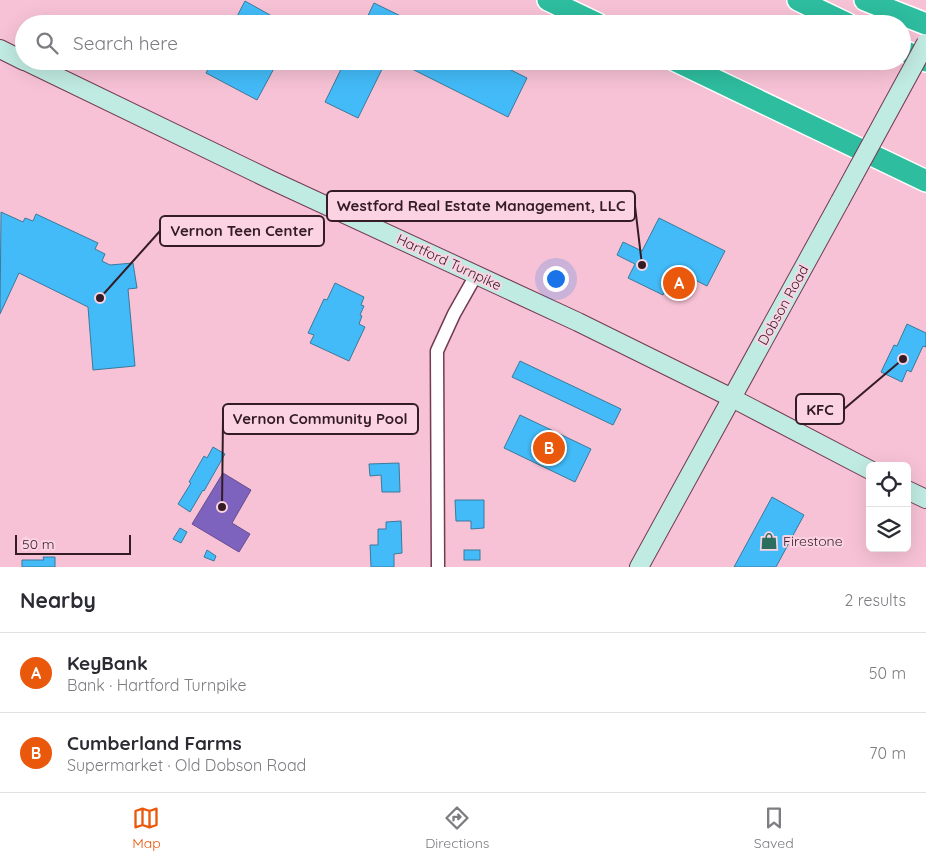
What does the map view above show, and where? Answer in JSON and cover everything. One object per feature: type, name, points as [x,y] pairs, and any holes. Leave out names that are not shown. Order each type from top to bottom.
[{"type":"highway","points":[[548,0],[579,15]]},
{"type":"highway","points":[[798,0],[829,15]]},
{"type":"highway","points":[[865,0],[903,15]]},
{"type":"highway","points":[[911,18],[926,24]]},
{"type":"highway","points":[[911,54],[926,61]]},
{"type":"highway","points":[[695,70],[926,181]]},
{"type":"main road","name":"Dobson Road","points":[[639,567],[926,43]]},
{"type":"main road","name":"Hartford Turnpike","points":[[0,49],[15,56]]},
{"type":"main road","name":"Hartford Turnpike","points":[[43,70],[271,180],[578,322],[732,398],[866,468]]},
{"type":"main road","points":[[911,492],[926,499]]},
{"type":"street","points":[[438,567],[436,351],[476,275]]},
{"type":"shaded area","points":[[223,473],[251,490],[232,523],[250,534],[239,552],[192,524]]},
{"type":"building","points":[[245,1],[270,15],[238,15]]},
{"type":"building","points":[[374,3],[399,15],[368,15]]},
{"type":"building","points":[[208,70],[273,70],[257,100],[206,73]]},
{"type":"building","points":[[341,70],[382,70],[358,118],[325,102]]},
{"type":"building","points":[[414,70],[511,70],[527,78],[508,117]]},
{"type":"building","points":[[1,212],[23,222],[25,218],[33,221],[36,214],[98,243],[95,249],[105,254],[102,261],[110,265],[133,263],[137,288],[128,289],[135,366],[93,370],[88,307],[19,273],[0,314]]},
{"type":"building","points":[[659,218],[725,251],[707,286],[691,278],[684,291],[669,283],[663,295],[628,278],[635,264],[617,255],[623,242],[642,251]]},
{"type":"building","points":[[335,283],[364,297],[361,305],[364,306],[359,324],[365,327],[349,361],[310,343],[314,335],[308,333],[324,299],[327,300]]},
{"type":"building","points":[[907,324],[926,333],[926,347],[923,346],[911,372],[907,370],[902,382],[881,372],[894,345],[897,346]]},
{"type":"building","points":[[520,361],[621,409],[613,425],[512,377]]},
{"type":"building","points":[[520,415],[591,449],[575,482],[504,448]]},
{"type":"building","points":[[213,447],[225,454],[190,512],[178,504],[204,456],[207,458]]},
{"type":"building","points":[[399,463],[400,492],[382,492],[381,475],[370,476],[369,464]]},
{"type":"building","name":"Firestone","points":[[772,497],[804,515],[776,567],[734,567]]},
{"type":"building","points":[[455,500],[484,500],[484,528],[471,529],[471,521],[456,521]]},
{"type":"building","points":[[401,521],[402,553],[394,554],[394,567],[371,567],[370,545],[378,545],[378,529],[386,529],[386,522]]},
{"type":"building","points":[[180,528],[187,532],[181,543],[173,539]]},
{"type":"building","points":[[207,550],[216,556],[214,561],[204,557]]},
{"type":"building","points":[[464,550],[480,550],[480,560],[464,560]]},
{"type":"building","points":[[43,557],[55,557],[55,567],[22,567],[22,560],[44,560]]},
{"type":"place","name":"Westford Real Estate Management, LLC","points":[[642,265]]},
{"type":"place","name":"KeyBank","points":[[679,283]]},
{"type":"place","name":"Vernon Teen Center","points":[[100,298]]},
{"type":"place","name":"KFC","points":[[903,359]]},
{"type":"place","name":"Cumberland Farms","points":[[549,448]]},
{"type":"place","name":"Vernon Community Pool","points":[[222,507]]},
{"type":"place","name":"Firestone","points":[[769,541]]}]
